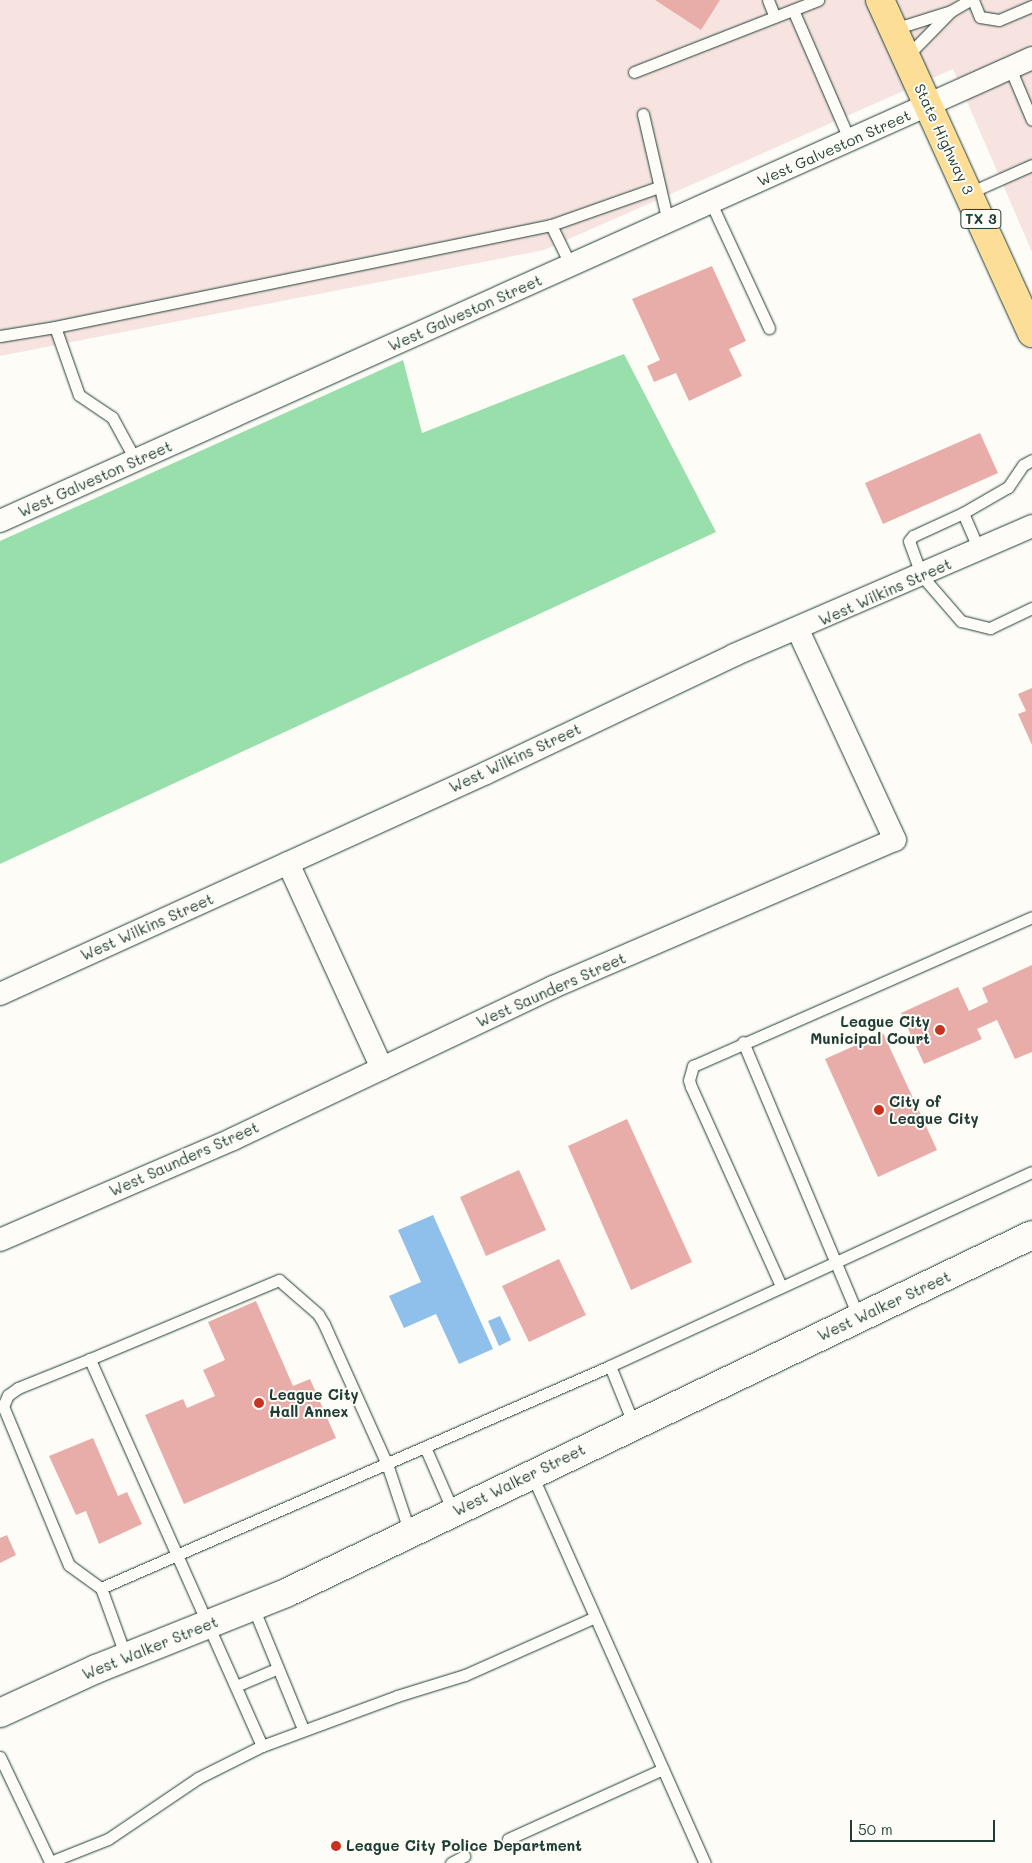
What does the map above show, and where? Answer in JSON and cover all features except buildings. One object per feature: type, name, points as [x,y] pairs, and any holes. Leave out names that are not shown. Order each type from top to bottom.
[{"type":"main road","name":"State Highway 3","points":[[880,0],[930,105],[1032,333]]},
{"type":"street","name":"West Galveston Street","points":[[0,521],[1032,58]]},
{"type":"street","name":"West Wilkins Street","points":[[0,994],[288,863],[734,655],[798,630],[1032,526]]},
{"type":"street","name":"West Saunders Street","points":[[0,1240],[233,1139],[553,987],[895,840],[798,630]]},
{"type":"street","points":[[288,863],[382,1068]]},
{"type":"street","name":"West Walker Street","points":[[0,1713],[126,1657],[253,1607],[1032,1236]]},
{"type":"lane","points":[[768,0],[775,17]]},
{"type":"lane","points":[[894,29],[951,11],[971,0],[980,17],[999,20],[1032,6]]},
{"type":"lane","points":[[634,72],[812,1]]},
{"type":"lane","points":[[793,10],[850,141]]},
{"type":"lane","points":[[906,56],[951,11]]},
{"type":"lane","points":[[1010,68],[1032,120]]},
{"type":"lane","points":[[643,114],[668,222]]},
{"type":"lane","points":[[969,193],[1032,166]]},
{"type":"lane","points":[[0,336],[55,328],[551,225],[659,187]]},
{"type":"lane","points":[[711,203],[769,328]]},
{"type":"lane","points":[[551,225],[571,266]]},
{"type":"lane","points":[[55,328],[79,395],[112,418],[136,461]]},
{"type":"lane","points":[[1032,460],[1023,465],[1008,487],[963,514],[913,536],[910,541],[922,576],[960,622],[990,628],[1032,608]]},
{"type":"lane","points":[[963,514],[979,550]]},
{"type":"lane","points":[[781,1286],[689,1080],[690,1072],[698,1062],[1032,917]]},
{"type":"lane","points":[[743,1042],[859,1318]]},
{"type":"lane","points":[[101,1588],[178,1557],[610,1366],[1032,1172]]},
{"type":"lane","points":[[126,1657],[101,1588],[69,1565],[3,1406],[8,1395],[18,1388],[279,1280],[318,1314],[324,1324],[387,1464],[410,1533]]},
{"type":"lane","points":[[90,1359],[262,1746]]},
{"type":"lane","points":[[610,1366],[634,1425]]},
{"type":"lane","points":[[425,1447],[453,1511]]},
{"type":"lane","points":[[532,1473],[705,1863]]},
{"type":"lane","points":[[253,1607],[276,1669],[303,1729]]},
{"type":"lane","points":[[0,1756],[50,1863],[108,1839],[198,1778],[262,1746],[303,1729],[474,1671],[595,1616]]},
{"type":"lane","points":[[236,1686],[276,1669]]},
{"type":"lane","points":[[508,1839],[663,1769]]},
{"type":"lane","points":[[451,1863],[464,1856]]},
{"type":"shaded area","points":[[0,0],[1032,0],[1032,252],[953,69],[544,250],[0,356]]},
{"type":"green space","points":[[624,354],[716,532],[0,864],[0,541],[403,360],[422,433]]},
{"type":"water","points":[[433,1215],[493,1349],[459,1364],[436,1314],[404,1328],[389,1296],[421,1282],[398,1230]]},
{"type":"water","points":[[500,1316],[511,1340],[499,1346],[488,1321]]},
{"type":"place","name":"League City Municipal Court","points":[[940,1030]]},
{"type":"place","name":"City of League City","points":[[879,1110]]},
{"type":"place","name":"League City Hall Annex","points":[[259,1403]]},
{"type":"place","name":"League City Police Department","points":[[336,1846]]}]
